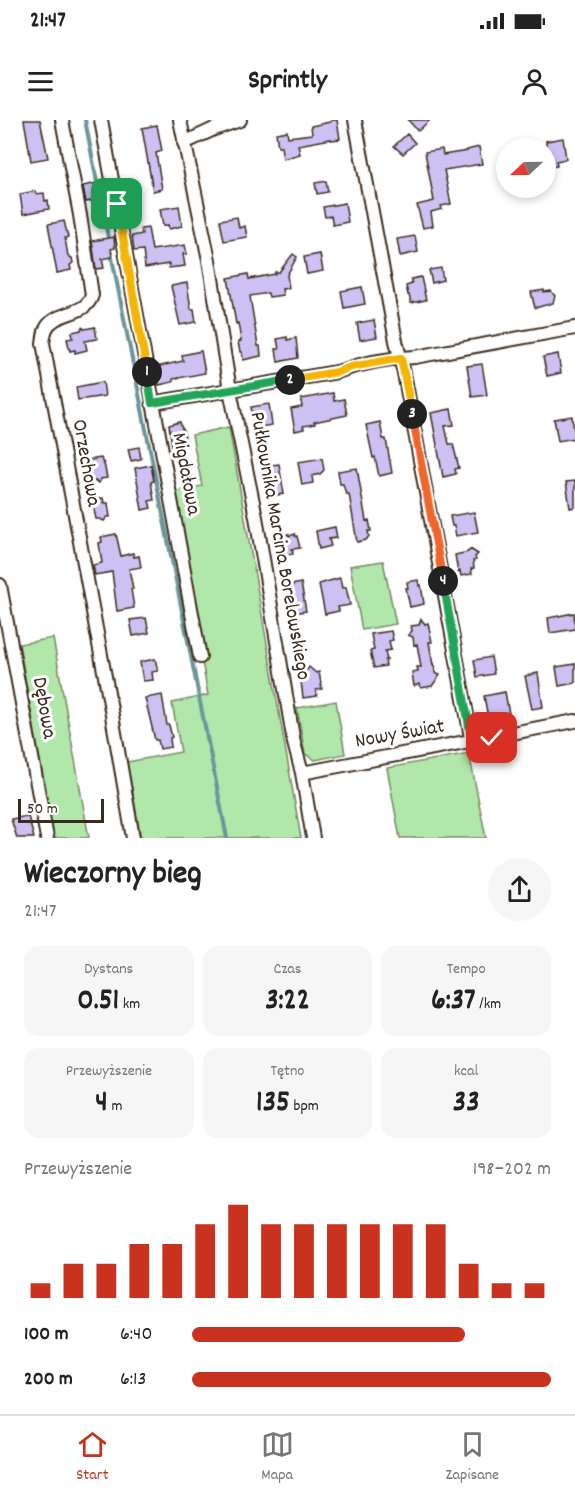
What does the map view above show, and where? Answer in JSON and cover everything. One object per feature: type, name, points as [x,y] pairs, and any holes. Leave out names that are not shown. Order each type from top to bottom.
[{"type":"street","name":"Orzechowa","points":[[62,120],[92,295],[91,300],[83,308],[47,326],[43,343],[133,838]]},
{"type":"street","name":"Migdałowa","points":[[101,120],[200,657]]},
{"type":"street","name":"Pułkownika Marcina Borelowskiego","points":[[180,120],[209,260],[230,390],[256,517],[294,743],[314,838]]},
{"type":"street","points":[[184,143],[240,120]]},
{"type":"street","points":[[355,120],[472,742]]},
{"type":"street","points":[[152,403],[575,328]]},
{"type":"street","name":"Dębowa","points":[[0,585],[47,838]]},
{"type":"street","name":"Nowy Świat","points":[[302,773],[575,721]]},
{"type":"green space","points":[[229,427],[301,838],[141,838],[127,762],[181,752],[172,703],[208,695],[172,492],[202,486],[192,435]]},
{"type":"green space","points":[[383,561],[396,624],[362,630],[350,566]]},
{"type":"green space","points":[[53,638],[89,838],[54,838],[19,644]]},
{"type":"green space","points":[[336,701],[345,754],[315,760],[305,754],[297,708]]},
{"type":"green space","points":[[469,753],[486,838],[400,838],[387,768]]},
{"type":"building","points":[[24,120],[40,120],[48,158],[31,161]]},
{"type":"building","points":[[337,120],[340,139],[298,145],[300,154],[283,159],[276,133],[287,131],[288,137],[312,134],[311,126]]},
{"type":"building","points":[[408,120],[430,120],[418,131]]},
{"type":"building","points":[[157,125],[162,151],[156,153],[162,189],[153,191],[142,128]]},
{"type":"building","points":[[407,134],[415,143],[403,154],[394,146]]},
{"type":"building","points":[[563,138],[566,159],[556,161],[556,139]]},
{"type":"building","points":[[479,147],[482,164],[444,170],[451,204],[441,206],[442,209],[431,212],[433,226],[423,228],[417,205],[434,201],[425,152],[442,149],[443,155]]},
{"type":"building","points":[[326,181],[328,192],[317,194],[315,183]]},
{"type":"building","points":[[103,182],[106,198],[86,202],[83,186]]},
{"type":"building","points":[[35,191],[36,194],[44,193],[49,209],[23,214],[20,194]]},
{"type":"building","points":[[345,203],[348,222],[333,225],[331,216],[325,217],[323,207]]},
{"type":"building","points":[[179,206],[182,226],[169,229],[168,225],[163,226],[160,209]]},
{"type":"building","points":[[237,217],[239,228],[245,226],[247,237],[224,241],[220,220]]},
{"type":"building","points":[[64,221],[68,237],[65,238],[68,256],[72,258],[73,263],[70,265],[71,270],[57,273],[48,224]]},
{"type":"building","points":[[148,228],[152,250],[185,245],[187,254],[183,254],[185,266],[169,268],[169,264],[145,268],[143,250],[134,251],[132,236],[142,234],[141,229]]},
{"type":"building","points":[[415,236],[418,252],[400,256],[397,239]]},
{"type":"building","points":[[114,237],[115,248],[111,249],[112,257],[102,259],[104,268],[96,269],[92,241]]},
{"type":"building","points":[[293,254],[297,257],[287,275],[289,288],[282,289],[283,295],[269,297],[268,293],[250,296],[261,356],[243,360],[228,278],[248,274],[249,279],[275,274]]},
{"type":"building","points":[[320,254],[323,271],[307,274],[304,257]]},
{"type":"building","points":[[441,268],[443,280],[432,283],[429,270]]},
{"type":"building","points":[[421,277],[426,300],[411,303],[406,286],[412,284],[411,279]]},
{"type":"building","points":[[187,283],[191,309],[194,309],[196,322],[180,325],[171,286]]},
{"type":"building","points":[[362,287],[365,304],[344,308],[341,291]]},
{"type":"building","points":[[544,290],[544,292],[551,291],[555,296],[553,303],[535,308],[531,292]]},
{"type":"building","points":[[374,320],[377,337],[360,340],[357,323]]},
{"type":"building","points":[[82,327],[85,329],[95,327],[97,339],[85,341],[87,350],[75,353],[75,350],[70,351],[67,339],[73,338],[72,332],[81,330]]},
{"type":"building","points":[[287,337],[287,340],[296,338],[298,358],[278,362],[277,339]]},
{"type":"building","points":[[201,351],[205,373],[173,379],[173,382],[159,385],[156,367],[183,361],[182,355]]},
{"type":"building","points":[[558,354],[561,373],[547,376],[543,357]]},
{"type":"building","points":[[482,364],[487,395],[472,397],[467,366]]},
{"type":"building","points":[[103,382],[105,396],[78,400],[76,387]]},
{"type":"building","points":[[333,393],[334,401],[344,399],[347,415],[314,422],[315,424],[303,426],[304,429],[295,431],[291,409],[302,407],[301,399]]},
{"type":"building","points":[[269,404],[272,425],[255,428],[251,407]]},
{"type":"building","points":[[451,409],[454,425],[445,426],[449,444],[453,444],[459,468],[455,469],[456,474],[443,477],[431,413]]},
{"type":"building","points":[[572,416],[575,438],[558,441],[554,419]]},
{"type":"building","points":[[180,422],[186,443],[180,447],[172,446],[169,425]]},
{"type":"building","points":[[380,422],[383,439],[386,439],[392,473],[379,476],[366,425]]},
{"type":"building","points":[[139,447],[141,459],[131,461],[128,449]]},
{"type":"building","points":[[101,458],[107,478],[101,479],[99,483],[89,481],[86,466],[88,466],[88,460]]},
{"type":"building","points":[[322,458],[324,470],[312,476],[313,483],[302,485],[298,462]]},
{"type":"building","points":[[279,464],[284,494],[270,496],[264,466]]},
{"type":"building","points":[[151,465],[154,500],[149,501],[151,508],[142,510],[135,468]]},
{"type":"building","points":[[357,468],[366,521],[369,520],[371,531],[368,531],[369,536],[366,540],[357,542],[349,494],[346,494],[343,484],[340,484],[338,471]]},
{"type":"building","points":[[575,481],[575,507],[570,508],[566,482]]},
{"type":"building","points":[[103,498],[104,503],[108,503],[110,517],[104,521],[96,519],[92,500]]},
{"type":"building","points":[[474,512],[478,532],[456,536],[450,516]]},
{"type":"building","points":[[335,527],[337,538],[329,539],[331,546],[319,549],[316,531]]},
{"type":"building","points":[[116,534],[121,556],[133,553],[134,557],[139,556],[141,567],[129,569],[134,608],[117,611],[112,572],[95,575],[93,565],[102,563],[99,543],[102,542],[101,537]]},
{"type":"building","points":[[289,534],[289,536],[295,534],[297,536],[300,548],[292,549],[293,554],[281,556],[277,536]]},
{"type":"building","points":[[470,549],[478,554],[475,557],[476,560],[473,561],[472,574],[461,576],[455,555],[468,552]]},
{"type":"building","points":[[340,578],[342,588],[346,587],[350,605],[338,607],[339,611],[325,614],[319,584]]},
{"type":"building","points":[[418,580],[424,604],[410,607],[407,582]]},
{"type":"building","points":[[301,583],[306,611],[292,613],[287,586]]},
{"type":"building","points":[[574,613],[575,629],[550,633],[548,618]]},
{"type":"building","points":[[146,618],[149,633],[133,636],[130,620]]},
{"type":"building","points":[[421,619],[425,624],[428,623],[433,665],[435,673],[440,675],[432,686],[421,688],[420,684],[414,686],[412,672],[418,671],[417,667],[421,667],[417,644],[414,645],[413,637],[408,635],[412,631],[411,626],[419,625]]},
{"type":"building","points":[[391,631],[393,640],[389,641],[391,650],[385,651],[386,666],[374,668],[370,651],[374,650],[371,634]]},
{"type":"building","points":[[491,657],[494,674],[477,677],[474,660]]},
{"type":"building","points":[[155,659],[158,671],[152,672],[153,680],[143,681],[140,662]]},
{"type":"building","points":[[575,664],[575,683],[559,686],[556,667]]},
{"type":"building","points":[[309,667],[316,673],[319,672],[322,689],[316,690],[317,696],[303,698],[300,672],[306,671]]},
{"type":"building","points":[[538,673],[543,707],[532,709],[525,676]]},
{"type":"building","points":[[505,692],[509,714],[488,718],[484,696]]},
{"type":"building","points":[[162,695],[167,725],[169,725],[172,737],[170,738],[171,747],[160,749],[158,740],[155,740],[145,698]]},
{"type":"building","points":[[28,816],[34,838],[17,838],[11,819]]},
{"type":"waterway","points":[[85,120],[98,187]]},
{"type":"waterway","points":[[100,194],[109,243]]},
{"type":"waterway","points":[[111,253],[227,838]]},
{"type":"route","points":[[117,204],[152,403],[337,372],[351,367],[401,358],[472,742],[492,738]]}]
